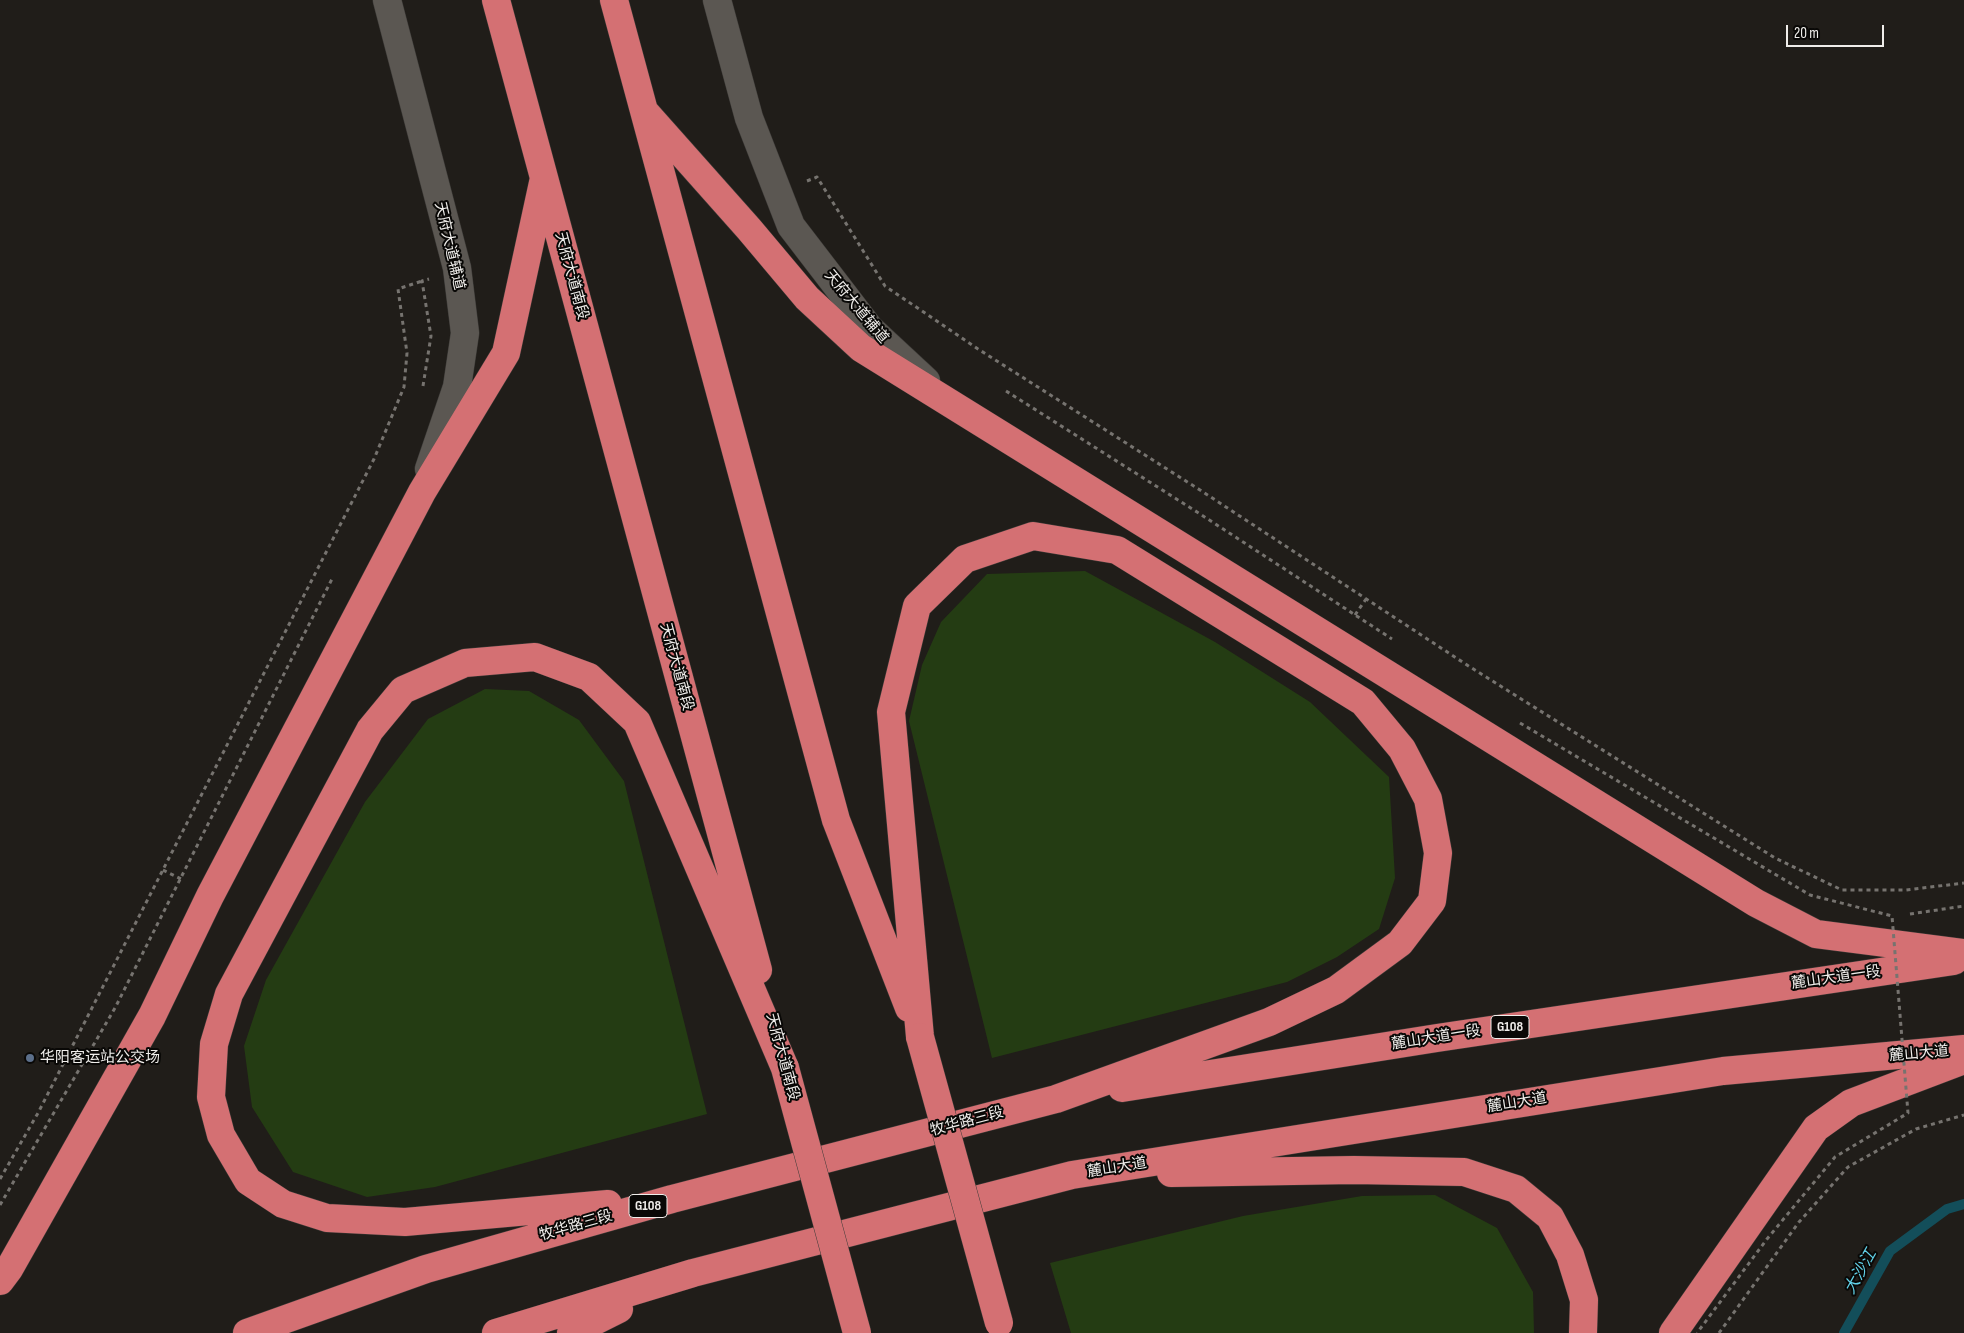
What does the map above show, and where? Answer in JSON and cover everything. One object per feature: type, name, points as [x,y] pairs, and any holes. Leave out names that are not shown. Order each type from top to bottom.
[{"type":"highway","name":"天府大道南段","points":[[496,0],[857,1333]]},
{"type":"highway","points":[[614,0],[645,112],[670,213],[836,820],[920,1037],[1001,1330]]},
{"type":"highway","points":[[645,112],[749,229],[807,298],[861,348],[1756,903],[1816,934],[1964,953]]},
{"type":"highway","points":[[0,1281],[9,1269],[152,1016],[210,896],[422,492],[506,353],[544,178]]},
{"type":"highway","points":[[920,1037],[891,712],[917,606],[965,559],[1033,536],[1117,550],[1363,702],[1402,749],[1428,799],[1438,853],[1432,901],[1400,943],[1336,990],[1269,1022],[1056,1099]]},
{"type":"highway","points":[[672,1199],[405,1222],[327,1218],[283,1204],[248,1181],[221,1135],[211,1097],[212,1079],[214,1044],[229,994],[370,730],[403,690],[465,662],[535,657],[589,676],[637,722],[785,1068]]},
{"type":"highway","name":"麓山大道一段","points":[[1056,1099],[1456,1035],[1964,960]]},
{"type":"highway","name":"麓山大道","points":[[1072,1175],[1723,1071],[1964,1049]]},
{"type":"highway","points":[[1673,1333],[1816,1128],[1851,1103],[1964,1060]]},
{"type":"highway","name":"牧华路三段","points":[[247,1333],[426,1270],[672,1199],[1056,1099]]},
{"type":"highway","points":[[496,1333],[693,1273],[1072,1175],[1354,1170],[1464,1172],[1516,1189],[1550,1217],[1570,1255],[1584,1300],[1583,1333]]},
{"type":"highway","points":[[571,1333],[693,1273]]},
{"type":"street","name":"天府大道辅道","points":[[387,0],[457,268],[465,333],[457,387],[422,492]]},
{"type":"street","name":"天府大道辅道","points":[[717,0],[749,118],[791,226],[870,329],[947,401]]},
{"type":"path","points":[[779,194],[817,177],[885,286],[978,349],[1200,490],[1467,665],[1774,858],[1842,890],[1906,890],[1964,883]]},
{"type":"path","points":[[0,1178],[38,1113],[374,459],[404,387],[407,353],[398,289],[457,268]]},
{"type":"path","points":[[422,282],[431,336],[422,393]]},
{"type":"path","points":[[1006,390],[1396,641]]},
{"type":"path","points":[[0,1205],[115,1008],[333,576]]},
{"type":"path","points":[[1512,718],[1810,895],[1892,916],[1964,906]]},
{"type":"path","points":[[1697,1333],[1767,1238],[1835,1157],[1908,1113],[1892,916]]},
{"type":"path","points":[[1719,1333],[1799,1222],[1848,1167],[1916,1130],[1964,1115]]},
{"type":"green space","points":[[1085,571],[1215,642],[1310,702],[1389,777],[1395,878],[1379,929],[1337,957],[1287,982],[992,1058],[909,721],[922,665],[941,622],[987,574]]},
{"type":"green space","points":[[485,689],[529,691],[579,720],[624,781],[707,1114],[435,1187],[367,1197],[293,1172],[252,1107],[244,1046],[266,980],[365,802],[428,719]]},
{"type":"green space","points":[[1435,1195],[1497,1228],[1533,1292],[1534,1333],[1071,1333],[1050,1263],[1243,1216],[1362,1196]]},
{"type":"waterway","name":"大沙江","points":[[1844,1333],[1890,1251],[1947,1209],[1964,1204]]},
{"type":"place","name":"华阳客运站公交场","points":[[30,1058]]}]
